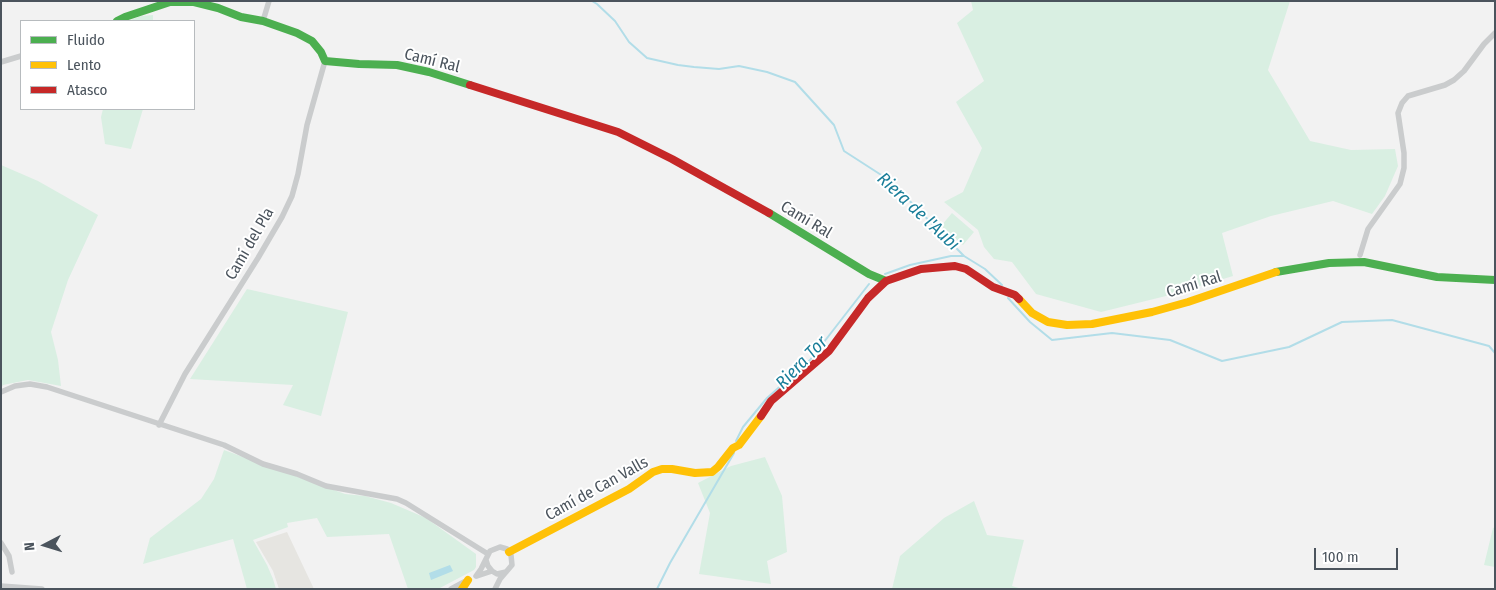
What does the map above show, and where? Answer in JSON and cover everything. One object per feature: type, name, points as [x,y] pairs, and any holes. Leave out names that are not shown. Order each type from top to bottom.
[{"type":"main road","points":[[119,20],[170,2],[194,2],[218,8],[241,17],[264,21],[298,34],[312,41],[325,61]]},
{"type":"main road","name":"Camí Ral","points":[[325,61],[397,65],[429,72],[618,132],[725,188],[869,274],[886,281],[921,269],[955,266],[966,269],[993,287],[1015,295],[1032,313],[1048,322],[1092,324],[1152,312],[1276,272],[1329,264],[1364,262],[1437,277],[1495,280]]},
{"type":"main road","name":"Camí de Can Valls","points":[[510,552],[630,489],[653,472],[662,469],[695,473],[712,472],[733,448],[744,439],[771,401],[829,351],[868,298],[886,281]]},
{"type":"main road","points":[[462,589],[472,578]]},
{"type":"street","points":[[264,21],[269,1]]},
{"type":"street","points":[[1360,256],[1368,229],[1400,184],[1404,168],[1404,153],[1398,113],[1402,103],[1408,96],[1445,85],[1454,80],[1495,32]]},
{"type":"street","points":[[1,62],[20,56]]},
{"type":"street","name":"Camí del Pla","points":[[159,424],[185,374],[258,258],[292,196],[307,125],[325,61]]},
{"type":"street","points":[[1,392],[15,386],[30,384],[47,387],[224,445],[263,464],[297,474],[326,486],[397,499],[488,554]]},
{"type":"street","points":[[1,543],[9,556],[12,572]]},
{"type":"street","points":[[472,578],[486,560],[488,554],[493,549],[500,547],[510,552],[513,562],[495,589]]},
{"type":"street","points":[[486,560],[493,572],[495,589]]},
{"type":"street","points":[[451,589],[472,578],[493,572],[501,574],[506,572]]},
{"type":"street","points":[[1,586],[42,589]]},
{"type":"shaded area","points":[[287,532],[314,589],[279,589],[273,571],[256,542]]},
{"type":"green space","points":[[971,1],[1290,1],[1268,70],[1310,141],[1351,150],[1395,149],[1398,166],[1385,196],[1372,214],[1333,201],[1271,216],[1222,233],[1233,276],[1170,295],[1101,312],[1036,294],[1012,262],[994,259],[984,247],[978,230],[944,202],[963,192],[982,148],[956,102],[984,81],[957,23],[973,10]]},
{"type":"green space","points":[[153,15],[153,20],[131,20],[141,16]]},
{"type":"green space","points":[[103,110],[143,110],[131,149],[105,144],[101,117]]},
{"type":"green space","points":[[1,165],[38,181],[98,215],[68,280],[51,332],[58,360],[61,386],[28,380],[3,385],[1,388]]},
{"type":"green space","points":[[952,213],[974,232],[963,245],[941,226]]},
{"type":"green space","points":[[247,289],[348,312],[321,416],[283,405],[293,385],[190,379]]},
{"type":"green space","points":[[224,450],[345,494],[365,496],[391,503],[426,518],[476,554],[476,567],[474,570],[438,589],[408,589],[389,534],[327,537],[317,518],[287,523],[288,527],[253,540],[267,565],[276,589],[247,589],[233,539],[143,564],[150,538],[201,499],[214,479]]},
{"type":"green space","points":[[765,457],[782,496],[787,552],[767,561],[771,584],[699,574],[710,513],[698,483],[731,466]]},
{"type":"green space","points":[[974,501],[987,535],[1024,540],[1012,586],[1022,589],[892,589],[900,556],[944,518]]},
{"type":"green space","points":[[1495,527],[1495,567],[1484,565],[1493,528]]},
{"type":"water","points":[[450,565],[453,571],[431,580],[429,573]]},
{"type":"waterway","name":"Riera de l'Aubi","points":[[592,1],[615,21],[629,42],[647,58],[694,67],[719,69],[739,66],[767,72],[795,82],[834,125],[844,151],[889,180],[964,256],[985,269],[1002,285]]},
{"type":"waterway","name":"Riera Tor","points":[[885,274],[910,265],[951,256],[964,256]]},
{"type":"waterway","name":"Riera Tor","points":[[736,441],[743,427],[767,398],[810,360],[869,284]]},
{"type":"waterway","name":"Riera de l'Aubi","points":[[1008,298],[1030,322],[1052,340],[1112,333],[1170,340],[1222,361],[1289,347],[1342,322],[1392,320],[1489,346],[1495,353]]},
{"type":"waterway","name":"Riera Tor","points":[[657,589],[734,453]]},
{"type":"traffic: fast","points":[[119,20],[170,2],[194,2],[218,8],[241,17],[263,21],[297,33],[312,41],[321,52],[325,61],[397,65],[429,72],[470,85]]},
{"type":"traffic: fast","points":[[769,213],[869,274],[886,281]]},
{"type":"traffic: fast","points":[[1276,272],[1329,263],[1364,262],[1437,277],[1495,280]]},
{"type":"traffic: slow","points":[[1019,299],[1032,313],[1048,322],[1067,325],[1092,324],[1152,312],[1188,302],[1276,272]]},
{"type":"traffic: slow","points":[[509,552],[629,489],[653,472],[662,469],[695,473],[712,472],[733,448],[739,445],[761,416]]},
{"type":"traffic: slow","points":[[462,589],[468,580]]},
{"type":"traffic: jam","points":[[470,85],[618,132],[672,159],[769,213]]},
{"type":"traffic: jam","points":[[761,416],[771,401],[829,351],[868,298],[886,281],[921,269],[955,266],[966,269],[993,287],[1015,295],[1019,299]]}]
